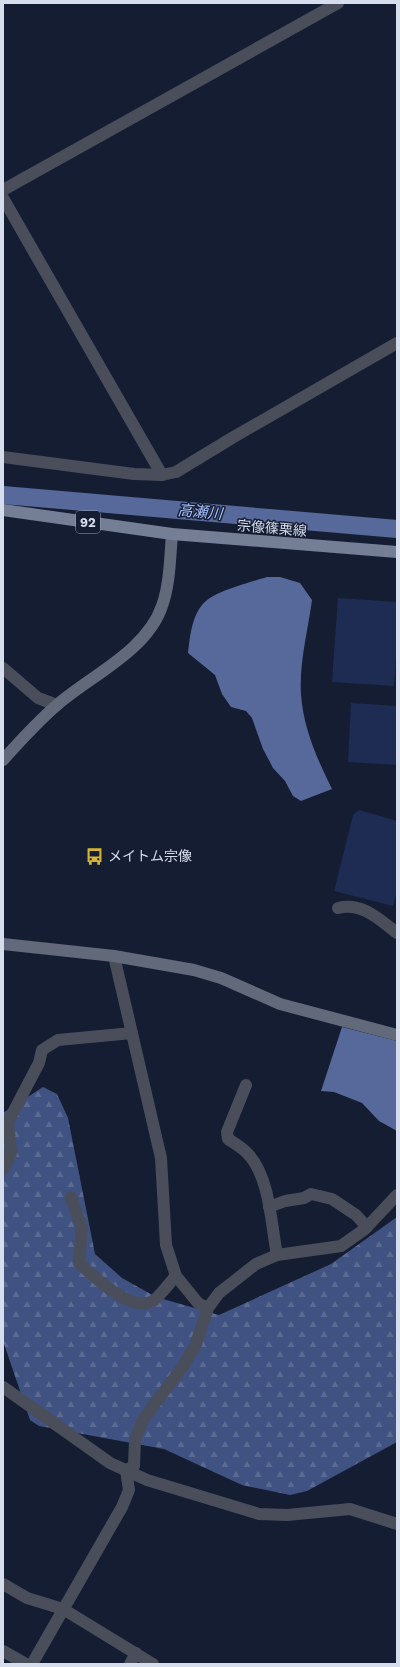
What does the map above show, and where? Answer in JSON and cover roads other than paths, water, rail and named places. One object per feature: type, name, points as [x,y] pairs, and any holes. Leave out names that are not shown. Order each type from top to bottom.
[{"type":"main road","name":"宗像篠栗線","points":[[3,510],[172,534],[397,552]]},
{"type":"street","points":[[3,190],[338,3]]},
{"type":"street","points":[[3,198],[162,475]]},
{"type":"street","points":[[3,457],[134,474],[162,475],[176,472],[397,343]]},
{"type":"street","points":[[3,760],[29,731],[57,705],[136,646],[151,627],[162,606],[166,587],[172,534]]},
{"type":"street","points":[[3,668],[38,698],[57,705]]},
{"type":"street","points":[[338,908],[348,906],[368,911],[397,933]]},
{"type":"street","points":[[3,944],[114,956],[207,974],[242,986],[280,1004],[397,1035]]},
{"type":"street","points":[[114,956],[160,1158],[166,1245],[176,1276],[198,1303],[208,1308]]},
{"type":"street","points":[[3,1170],[11,1153],[8,1122],[39,1063],[42,1050],[58,1040],[132,1034]]},
{"type":"street","points":[[246,1085],[227,1132],[228,1139],[246,1152],[256,1165],[269,1207],[277,1255]]},
{"type":"street","points":[[269,1207],[286,1201],[304,1198],[312,1194],[332,1199],[356,1215],[367,1227]]},
{"type":"street","points":[[126,1470],[134,1466],[135,1440],[142,1421],[184,1365],[196,1344],[208,1308],[219,1293],[256,1264],[277,1255],[341,1246],[367,1227],[397,1195]]},
{"type":"street","points":[[71,1197],[82,1228],[80,1263],[108,1289],[132,1302],[144,1303],[153,1301],[176,1276]]},
{"type":"street","points":[[3,1387],[110,1463],[147,1480],[259,1514],[287,1515],[350,1509],[397,1524]]},
{"type":"street","points":[[32,1664],[122,1507],[129,1490],[126,1470]]},
{"type":"street","points":[[3,1584],[27,1598],[63,1609],[133,1659],[153,1664]]},
{"type":"street","points":[[3,1650],[26,1664]]},
{"type":"waterway","name":"高瀬川","points":[[3,495],[397,529]]},
{"type":"place","name":"メイトム宗像","points":[[95,856]]}]
